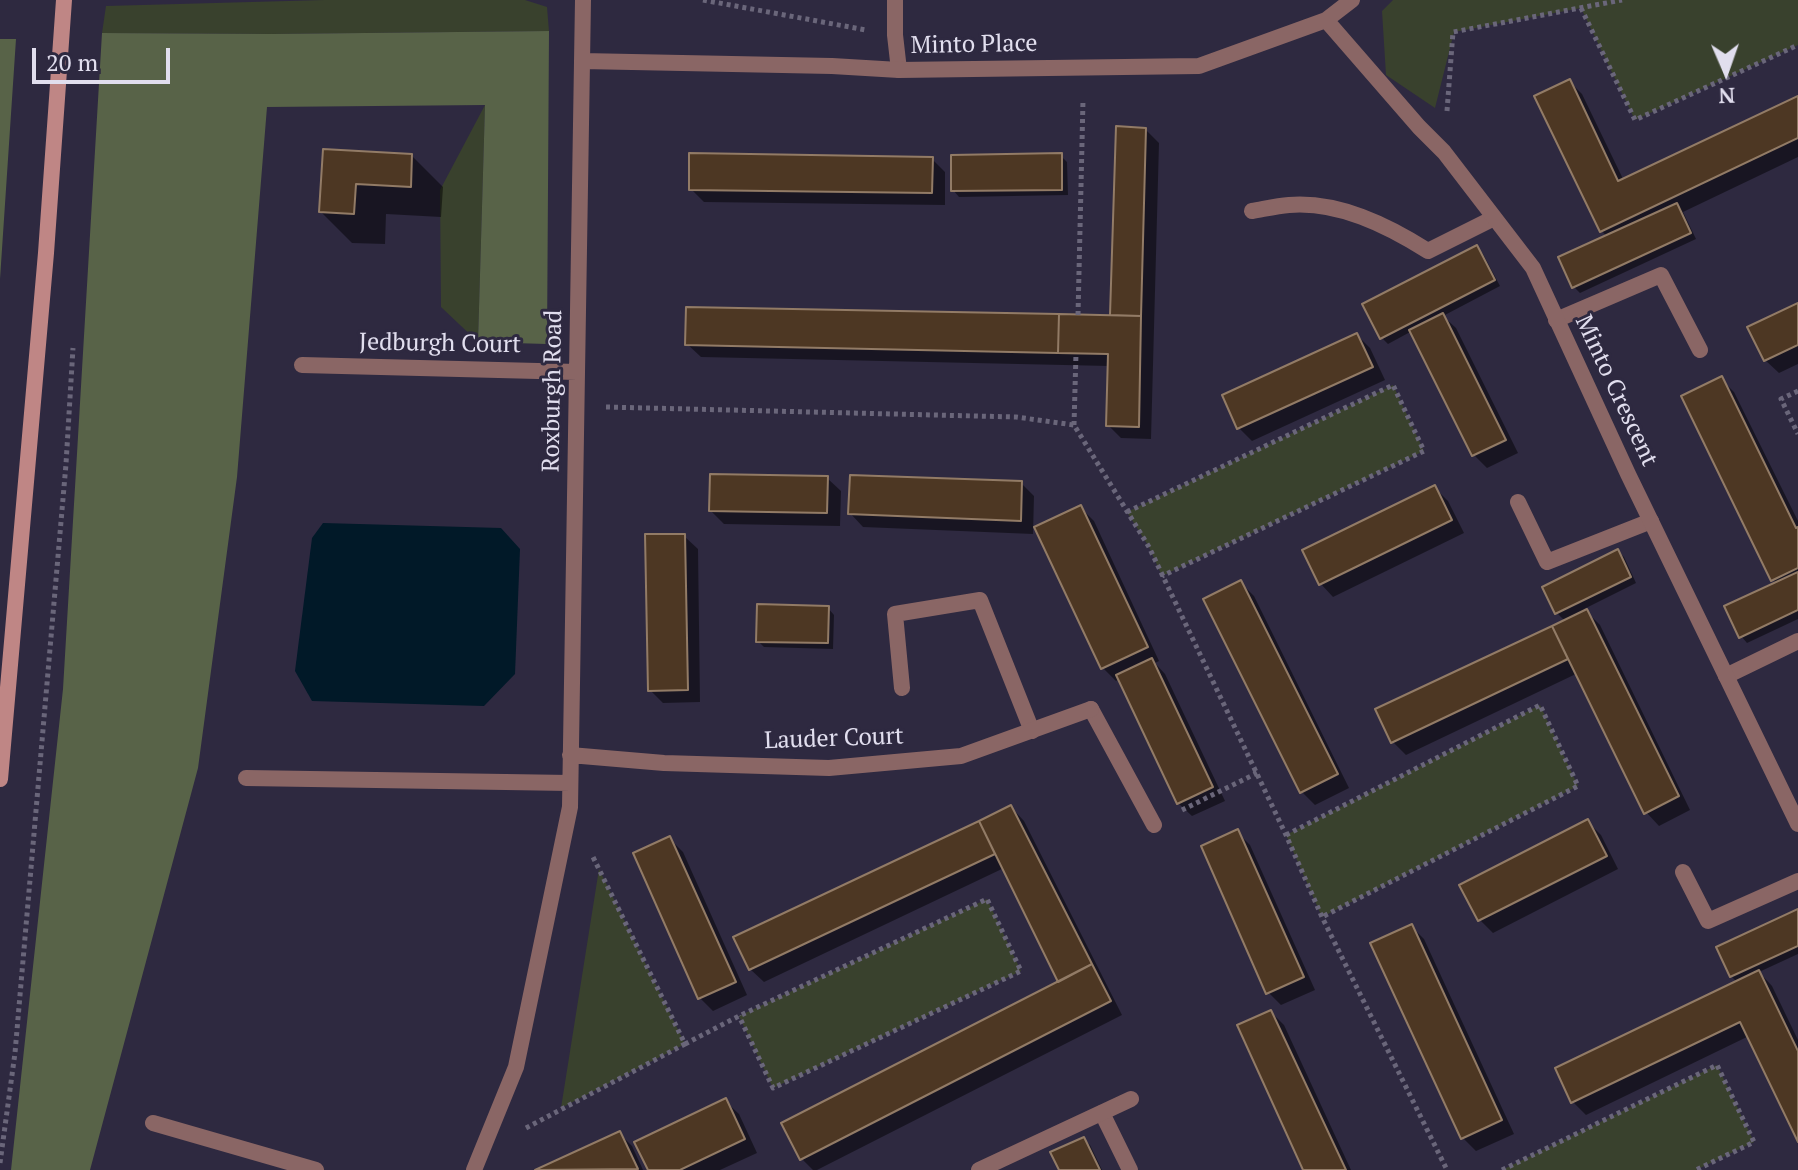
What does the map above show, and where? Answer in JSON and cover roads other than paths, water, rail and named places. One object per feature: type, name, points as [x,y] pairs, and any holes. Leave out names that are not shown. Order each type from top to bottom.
[{"type":"main road","points":[[0,779],[45,268],[64,0]]},
{"type":"street","name":"Roxburgh Road","points":[[474,1170],[516,1067],[570,807],[583,0]]},
{"type":"street","points":[[895,0],[899,70]]},
{"type":"street","name":"Minto Place","points":[[582,61],[899,70],[1199,66],[1326,20],[1352,0]]},
{"type":"street","name":"Minto Crescent","points":[[1326,20],[1444,152],[1533,268],[1798,824]]},
{"type":"street","points":[[1252,211],[1290,205],[1326,206],[1380,224],[1428,251],[1494,218]]},
{"type":"street","points":[[1556,320],[1661,275],[1700,350]]},
{"type":"street","name":"Jedburgh Court","points":[[302,365],[577,372]]},
{"type":"street","points":[[1518,502],[1547,562],[1651,521]]},
{"type":"street","points":[[902,688],[895,614],[980,600],[1032,731]]},
{"type":"street","points":[[1726,676],[1798,641]]},
{"type":"street","name":"Lauder Court","points":[[570,755],[664,763],[829,768],[961,756],[1091,709],[1154,825]]},
{"type":"street","points":[[246,778],[570,783]]},
{"type":"street","points":[[1683,872],[1708,921],[1798,881]]},
{"type":"street","points":[[979,1170],[1131,1099]]},
{"type":"street","points":[[1102,1113],[1130,1170]]},
{"type":"street","points":[[153,1123],[316,1170]]},
{"type":"water","points":[[323,523],[501,528],[520,549],[515,674],[484,706],[312,701],[295,671],[312,538]]}]
